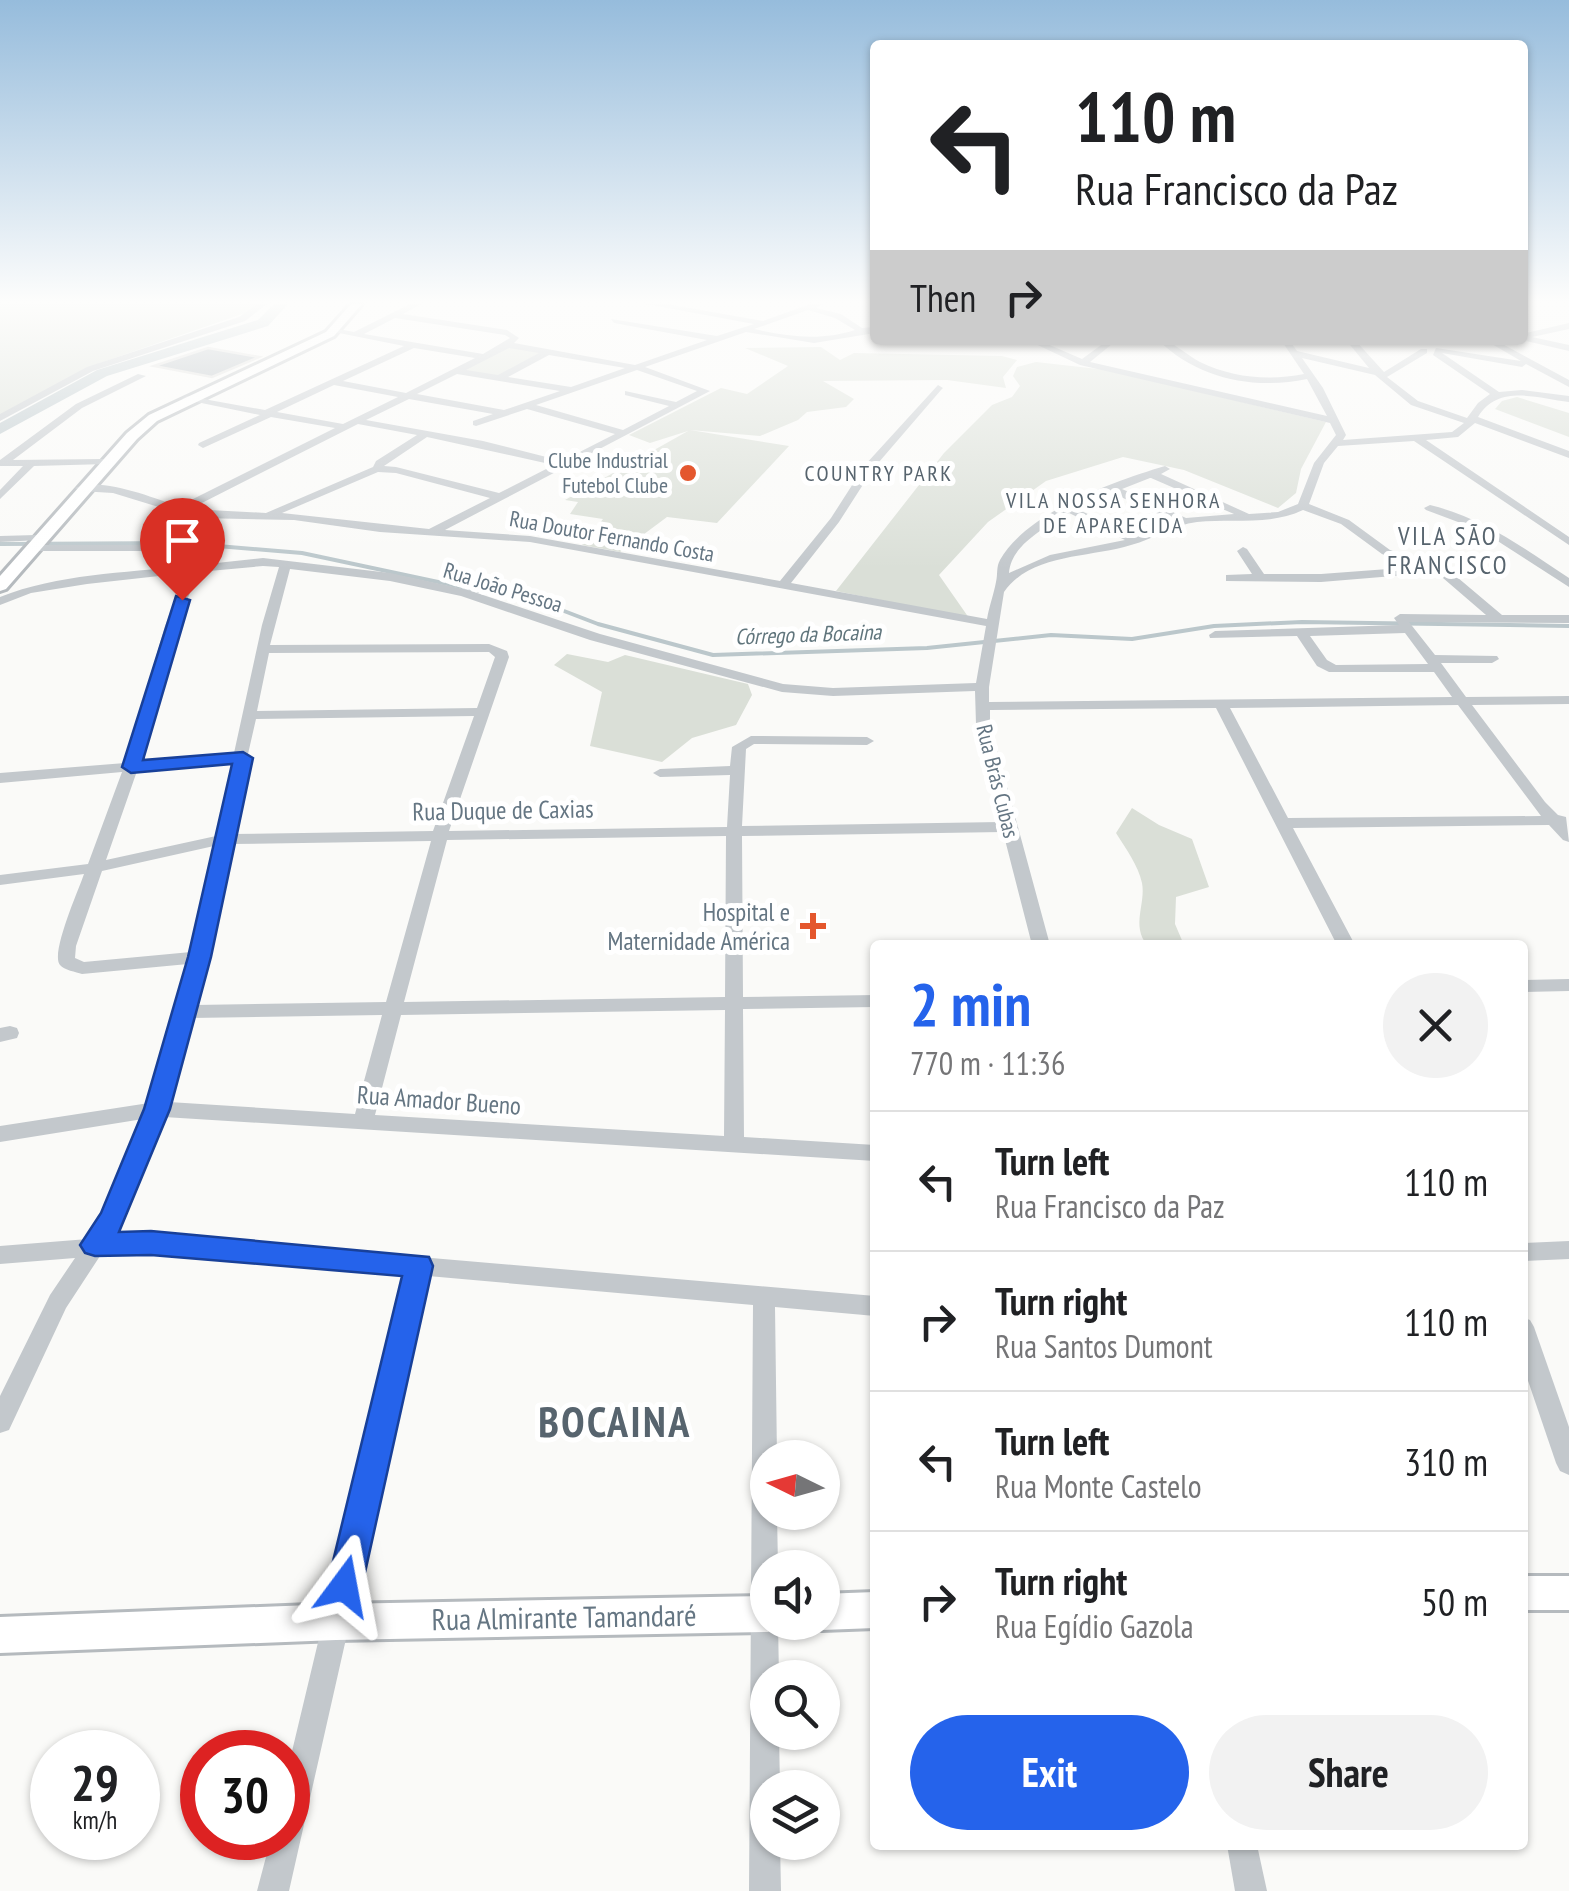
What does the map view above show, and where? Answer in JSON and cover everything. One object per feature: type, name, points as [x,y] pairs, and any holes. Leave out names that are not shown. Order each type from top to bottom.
[{"type":"main road","points":[[85,488],[125,436],[158,411],[198,392]]},
{"type":"main road","points":[[0,574],[140,430],[203,392]]},
{"type":"main road","points":[[2,592],[34,543]]},
{"type":"main road","points":[[1528,1593],[1569,1592]]},
{"type":"main road","points":[[840,1611],[870,1610]]},
{"type":"main road","name":"Rua Almirante Tamandaré","points":[[0,1635],[336,1622],[750,1614]]},
{"type":"street","points":[[0,418],[44,392]]},
{"type":"street","points":[[1,463],[80,406],[108,392]]},
{"type":"street","points":[[203,445],[313,392]]},
{"type":"street","points":[[391,392],[504,414]]},
{"type":"street","points":[[200,957],[82,968],[66,961],[67,946],[131,767],[172,626],[194,567],[190,515],[412,392]]},
{"type":"street","points":[[476,424],[568,392]]},
{"type":"street","points":[[432,532],[701,392]]},
{"type":"street","points":[[782,586],[835,520],[868,467],[934,392]]},
{"type":"street","points":[[1208,392],[1336,421]]},
{"type":"street","points":[[1303,506],[1319,464],[1341,435],[1319,392]]},
{"type":"street","points":[[1397,392],[1408,402],[1569,455]]},
{"type":"street","points":[[628,394],[676,405]]},
{"type":"street","points":[[1336,442],[1454,435],[1466,430],[1482,401],[1496,394],[1569,399]]},
{"type":"street","points":[[187,400],[426,434],[563,464]]},
{"type":"street","points":[[528,406],[624,433]]},
{"type":"street","points":[[377,469],[380,463],[426,434]]},
{"type":"street","points":[[1418,439],[1569,542]]},
{"type":"street","points":[[1,463],[103,462]]},
{"type":"street","points":[[0,496],[31,463]]},
{"type":"street","points":[[266,517],[377,469],[396,470],[500,497]]},
{"type":"street","name":"Rua Brás Cubas","points":[[1039,940],[981,706],[1002,584],[1001,568],[1035,529],[1068,508],[1165,469]]},
{"type":"street","points":[[1152,474],[1250,516]]},
{"type":"street","name":"Rua Doutor Fernando Costa","points":[[85,488],[114,490],[190,515],[266,517],[530,539],[993,626]]},
{"type":"street","points":[[1110,488],[1184,520]]},
{"type":"street","points":[[1002,584],[1060,556],[1134,540],[1184,520],[1278,515],[1303,506],[1345,522],[1386,552],[1436,569],[1467,588],[1499,619]]},
{"type":"street","points":[[1068,508],[1134,540]]},
{"type":"street","points":[[1430,508],[1499,536],[1569,584]]},
{"type":"street","points":[[0,538],[34,543],[195,545]]},
{"type":"street","points":[[0,548],[34,543]]},
{"type":"street","points":[[1243,551],[1261,579]]},
{"type":"street","name":"Rua João Pessoa","points":[[2,592],[252,562],[390,578],[464,593],[596,637],[782,688],[832,692],[982,687]]},
{"type":"street","points":[[0,1422],[58,1302],[113,1218],[157,1109],[200,957],[263,648],[285,566]]},
{"type":"street","points":[[1230,578],[1436,569]]},
{"type":"street","points":[[0,612],[2,592]]},
{"type":"street","points":[[1215,634],[1499,619],[1569,620]]},
{"type":"street","points":[[1404,623],[1560,820],[1569,838]]},
{"type":"street","points":[[1301,632],[1322,663],[1334,669],[1492,658]]},
{"type":"street","points":[[263,648],[489,648],[500,651],[502,656],[440,835],[363,1121]]},
{"type":"street","points":[[981,706],[1569,700]]},
{"type":"street","points":[[1220,702],[1343,940]]},
{"type":"street","points":[[251,715],[482,712]]},
{"type":"street","points":[[734,1145],[734,832],[740,747],[751,740],[867,741]]},
{"type":"street","points":[[0,778],[243,758]]},
{"type":"street","points":[[660,772],[737,770]]},
{"type":"street","points":[[1281,823],[1560,820]]},
{"type":"street","name":"Rua Duque de Caxias","points":[[0,880],[94,868],[226,840],[1010,827]]},
{"type":"street","points":[[1528,986],[1569,985]]},
{"type":"street","points":[[182,1012],[870,1000]]},
{"type":"street","name":"Rua Amador Bueno","points":[[0,1134],[157,1109],[870,1153]]},
{"type":"street","points":[[0,1255],[151,1243],[870,1306]]},
{"type":"street","points":[[1528,1252],[1569,1250]]},
{"type":"street","points":[[310,1734],[419,1266]]},
{"type":"street","points":[[764,1298],[766,1550]]},
{"type":"street","points":[[1528,1345],[1569,1463]]},
{"type":"street","points":[[764,1891],[766,1640]]},
{"type":"street","points":[[1243,1850],[1252,1891]]},
{"type":"street","points":[[274,1891],[281,1860]]},
{"type":"shaded area","points":[[0,392],[44,392],[0,415]]},
{"type":"shaded area","name":"Clube Industrial Futebol Clube","points":[[713,392],[842,392],[854,399],[846,407],[807,412],[798,420],[760,436],[690,430],[789,446],[717,523],[667,517],[620,552],[582,545],[603,519],[570,514],[578,502],[565,500],[688,431],[650,443],[629,435]]},
{"type":"shaded area","points":[[1015,392],[1201,392],[1326,422],[1301,469],[1296,493],[1278,508],[1184,470],[1123,457],[1046,481],[988,522],[939,575],[969,618],[836,591],[944,453],[992,405]]},
{"type":"shaded area","points":[[1517,397],[1569,413],[1569,437],[1495,409],[1502,401]]},
{"type":"shaded area","points":[[567,654],[608,662],[625,655],[748,684],[752,695],[736,725],[692,738],[662,762],[590,746],[602,692],[554,665]]},
{"type":"shaded area","points":[[1132,808],[1192,839],[1209,887],[1176,897],[1175,924],[1182,940],[1142,937],[1142,883],[1135,863],[1116,833]]},
{"type":"waterway","points":[[0,429],[67,392]]},
{"type":"waterway","name":"Córrego da Bocaina","points":[[0,544],[182,543],[302,553],[551,606],[598,624],[713,655],[927,648],[1051,635],[1132,639],[1214,626],[1302,622],[1569,626]]},
{"type":"place","name":"Clube Industrial Futebol Clube","points":[[688,473]]},
{"type":"place","name":"Hospital e Maternidade América","points":[[813,926]]},
{"type":"district","name":"COUNTRY PARK","points":[[879,473]]},
{"type":"district","name":"VILA NOSSA SENHORA DE APARECIDA","points":[[1114,512]]},
{"type":"district","name":"VILA SÃO FRANCISCO","points":[[1448,550]]},
{"type":"district","name":"BOCAINA","points":[[615,1422]]},
{"type":"route","points":[[182,600],[131,767],[243,758],[200,957],[157,1109],[113,1218],[95,1245],[151,1243],[419,1266],[344,1586]]}]
